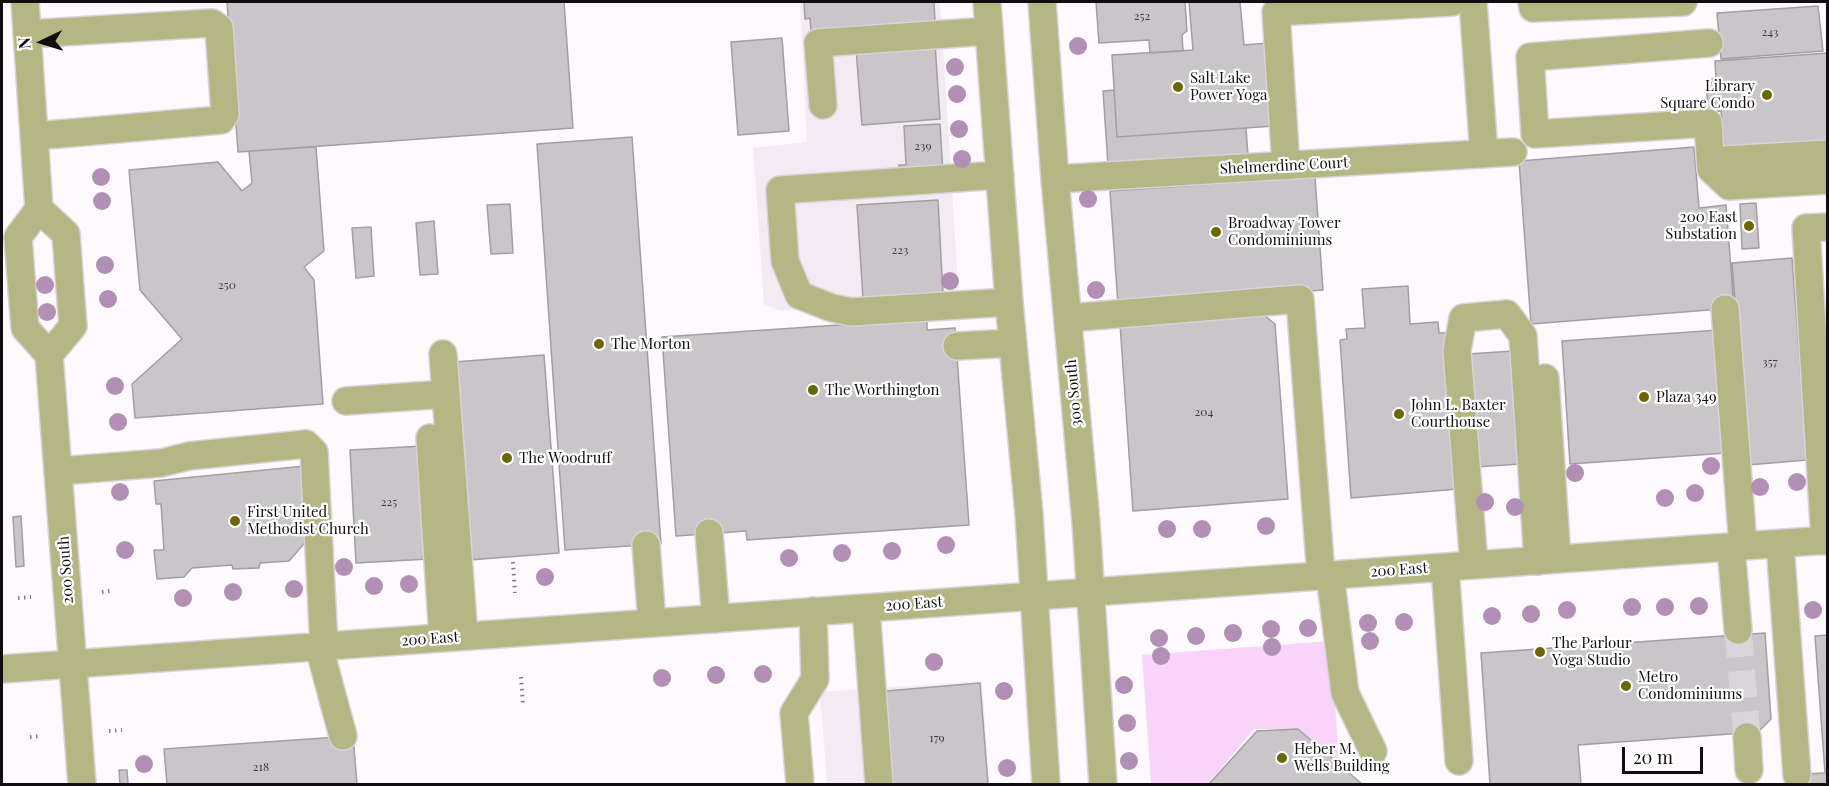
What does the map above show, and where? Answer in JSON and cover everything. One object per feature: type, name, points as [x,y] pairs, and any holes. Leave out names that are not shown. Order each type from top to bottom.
[{"type":"street","points":[[25,2],[39,209],[18,237],[25,328],[49,355],[73,326],[66,234],[39,209]]},
{"type":"street","points":[[987,2],[1034,596],[1046,784]]},
{"type":"street","name":"300 South","points":[[1042,2],[1091,592],[1103,784]]},
{"type":"street","points":[[1286,166],[1276,12],[1452,2]]},
{"type":"street","points":[[1473,2],[1484,153]]},
{"type":"street","points":[[1532,2],[1533,8],[1683,2]]},
{"type":"street","points":[[27,34],[212,23],[219,27],[225,114],[221,120],[35,136]]},
{"type":"street","points":[[823,105],[818,43],[989,31]]},
{"type":"street","points":[[1708,43],[1530,57],[1535,134],[1708,123],[1710,170],[1729,186],[1827,180]]},
{"type":"street","name":"Shelmerdine Court","points":[[1055,179],[1513,152]]},
{"type":"street","points":[[1724,160],[1827,154]]},
{"type":"street","points":[[1000,175],[780,190],[785,261],[799,295],[832,308],[851,312],[1010,302]]},
{"type":"street","points":[[1827,227],[1806,228],[1827,321]]},
{"type":"street","points":[[1821,293],[1826,541]]},
{"type":"street","points":[[1068,318],[1300,299],[1325,576],[1345,693],[1373,751]]},
{"type":"street","points":[[1725,309],[1737,547],[1738,630]]},
{"type":"street","points":[[1474,565],[1457,350],[1463,318],[1507,314],[1523,336],[1547,560]]},
{"type":"street","points":[[957,346],[1013,343]]},
{"type":"street","points":[[443,354],[453,637]]},
{"type":"street","name":"200 South","points":[[49,355],[82,784]]},
{"type":"street","points":[[1545,378],[1547,560]]},
{"type":"street","points":[[346,401],[446,394]]},
{"type":"street","points":[[430,438],[453,637]]},
{"type":"street","points":[[59,471],[161,463],[189,456],[306,444],[314,452],[321,646],[344,736]]},
{"type":"street","points":[[710,533],[716,619]]},
{"type":"street","name":"200 East","points":[[2,669],[1826,541]]},
{"type":"street","points":[[1780,544],[1797,775]]},
{"type":"street","points":[[646,545],[652,623]]},
{"type":"street","points":[[1445,567],[1459,761]]},
{"type":"street","points":[[866,608],[879,784]]},
{"type":"street","points":[[800,784],[794,713],[816,679],[813,611]]},
{"type":"street","points":[[1747,737],[1749,770]]},
{"type":"path","points":[[513,562],[515,593]]},
{"type":"path","points":[[102,592],[110,591]]},
{"type":"path","points":[[18,598],[31,597]]},
{"type":"path","points":[[521,677],[523,705]]},
{"type":"path","points":[[109,731],[122,730]]},
{"type":"path","points":[[30,737],[40,736]]},
{"type":"shaded area","points":[[800,2],[940,2],[959,299],[780,311],[764,304],[753,148],[807,142]]},
{"type":"shaded area","points":[[1331,641],[1339,764],[1299,729],[1254,729],[1208,784],[1151,784],[1142,655]]},
{"type":"shaded area","points":[[982,681],[989,784],[827,784],[820,692]]},
{"type":"building","points":[[227,2],[564,2],[573,128],[238,152]]},
{"type":"building","points":[[804,2],[934,2],[935,22],[811,31],[810,18],[805,19]]},
{"type":"building","points":[[1096,2],[1185,2],[1187,31],[1182,35],[1183,51],[1150,53],[1149,40],[1099,43]]},
{"type":"building","points":[[1189,2],[1240,2],[1244,45],[1268,43],[1274,126],[1117,137],[1112,55],[1193,50]]},
{"type":"building","points":[[1818,6],[1823,51],[1721,59],[1717,13]]},
{"type":"building","points":[[782,38],[789,131],[738,135],[731,42]]},
{"type":"building","points":[[935,43],[940,119],[862,125],[856,49]]},
{"type":"building","name":"Library Square Condo","points":[[1828,53],[1828,140],[1724,147],[1721,111],[1708,112],[1706,79],[1716,79],[1715,61]]},
{"type":"building","points":[[1114,90],[1117,137],[1246,128],[1248,156],[1108,165],[1103,91]]},
{"type":"building","points":[[940,124],[943,173],[900,176],[899,165],[906,165],[904,126]]},
{"type":"building","name":"The Morton","points":[[632,137],[661,544],[565,550],[537,144]]},
{"type":"building","points":[[316,147],[324,251],[304,267],[314,280],[323,404],[135,418],[132,384],[182,339],[140,290],[129,170],[218,162],[242,191],[252,183],[249,151]]},
{"type":"building","points":[[1694,147],[1699,208],[1726,205],[1734,308],[1531,324],[1519,161]]},
{"type":"building","name":"Broadway Tower Condominiums","points":[[1315,177],[1323,290],[1118,305],[1110,191]]},
{"type":"building","points":[[938,200],[943,295],[863,299],[857,205]]},
{"type":"building","name":"200 East Substation","points":[[1756,203],[1759,248],[1742,249],[1740,204]]},
{"type":"building","points":[[510,204],[513,253],[491,254],[487,205]]},
{"type":"building","points":[[434,221],[438,274],[420,275],[416,223]]},
{"type":"building","points":[[371,227],[374,276],[356,278],[352,228]]},
{"type":"building","points":[[1792,258],[1807,460],[1748,465],[1732,263]]},
{"type":"building","name":"John L. Baxter Courthouse","points":[[1408,286],[1410,324],[1438,322],[1439,333],[1447,333],[1458,489],[1351,498],[1340,340],[1347,339],[1346,329],[1365,328],[1362,289]]},
{"type":"building","points":[[1263,314],[1275,324],[1288,499],[1133,511],[1120,324]]},
{"type":"building","name":"The Worthington","points":[[927,319],[927,330],[955,328],[969,525],[747,540],[746,531],[676,536],[662,337]]},
{"type":"building","name":"Plaza 349","points":[[1719,330],[1727,453],[1570,464],[1562,341]]},
{"type":"building","points":[[1513,351],[1520,464],[1476,467],[1468,354]]},
{"type":"building","name":"The Woodruff","points":[[544,355],[559,553],[469,560],[454,362]]},
{"type":"building","points":[[423,446],[429,559],[356,563],[350,450]]},
{"type":"building","name":"First United Methodist Church","points":[[305,466],[309,538],[289,561],[260,563],[259,568],[233,569],[232,565],[192,568],[184,577],[157,579],[154,550],[164,550],[161,504],[156,504],[154,481]]},
{"type":"building","points":[[21,516],[24,566],[16,567],[13,517]]},
{"type":"building","name":"Metro Condominiums","points":[[1765,633],[1771,719],[1758,732],[1578,745],[1581,784],[1490,784],[1481,653]]},
{"type":"building","points":[[1828,635],[1828,784],[1784,784],[1787,775],[1825,773],[1815,636]]},
{"type":"building","points":[[980,683],[988,784],[893,784],[886,691]]},
{"type":"building","name":"Heber M. Wells Building","points":[[1298,729],[1362,784],[1209,784],[1257,731]]},
{"type":"building","points":[[353,736],[357,784],[167,784],[164,749]]},
{"type":"building","points":[[119,770],[127,770],[128,784],[120,784]]},
{"type":"tunnel","points":[[1738,630],[1747,737]]},
{"type":"place","name":"Salt Lake Power Yoga","points":[[1178,87]]},
{"type":"place","name":"Library Square Condo","points":[[1767,95]]},
{"type":"place","name":"200 East Substation","points":[[1749,226]]},
{"type":"place","name":"Broadway Tower Condominiums","points":[[1216,232]]},
{"type":"place","name":"The Morton","points":[[599,344]]},
{"type":"place","name":"The Worthington","points":[[813,390]]},
{"type":"place","name":"Plaza 349","points":[[1644,397]]},
{"type":"place","name":"John L. Baxter Courthouse","points":[[1399,414]]},
{"type":"place","name":"The Woodruff","points":[[507,458]]},
{"type":"place","name":"First United Methodist Church","points":[[235,521]]},
{"type":"place","name":"The Parlour Yoga Studio","points":[[1540,652]]},
{"type":"place","name":"Metro Condominiums","points":[[1626,686]]},
{"type":"place","name":"Heber M. Wells Building","points":[[1282,758]]}]
